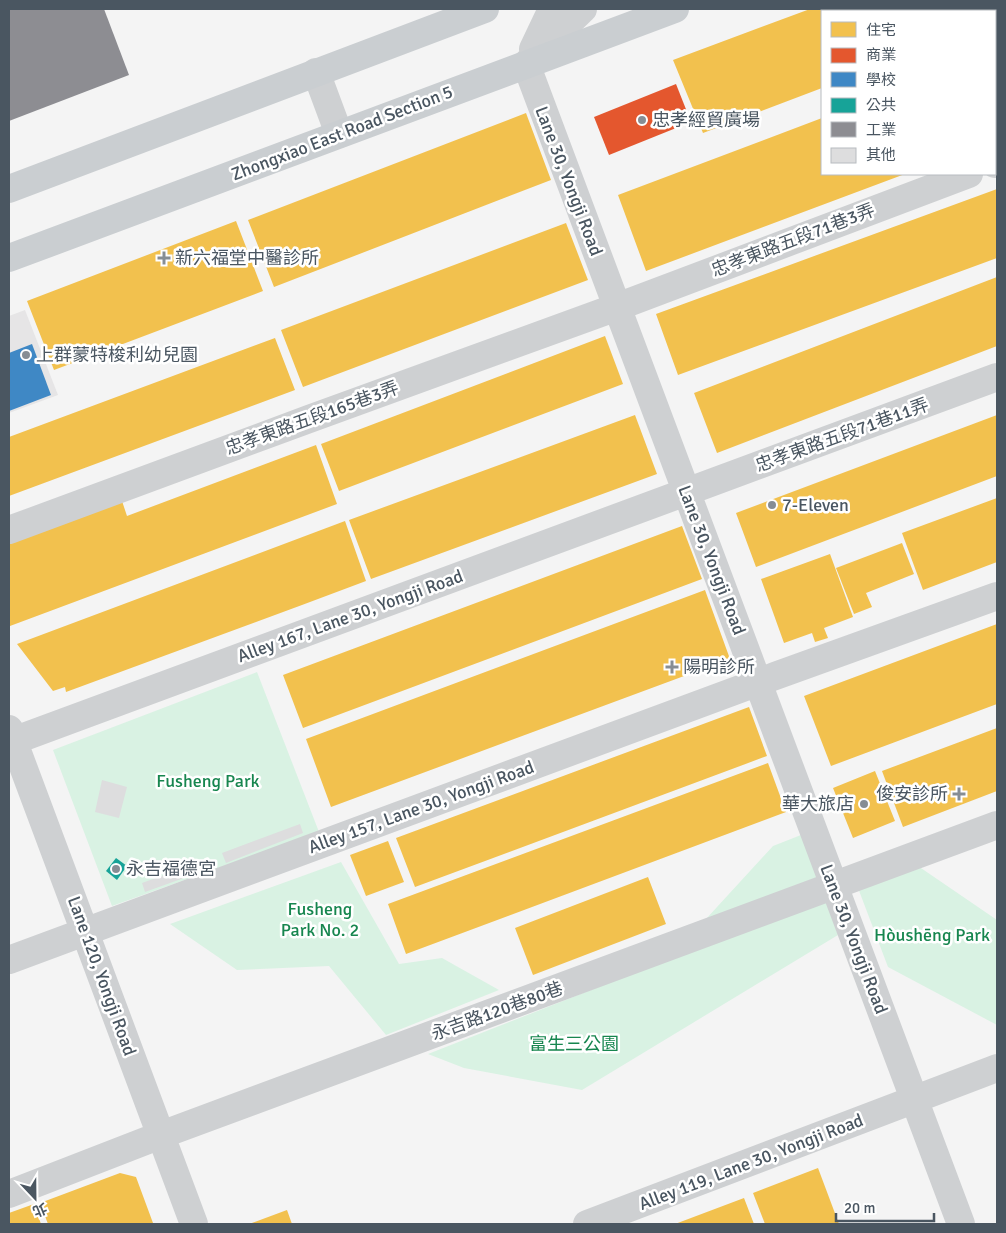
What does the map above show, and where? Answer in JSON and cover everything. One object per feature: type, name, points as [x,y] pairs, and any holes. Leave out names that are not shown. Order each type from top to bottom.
[{"type":"main road","points":[[9,189],[485,9]]},
{"type":"main road","name":"Zhongxiao East Road Section 5","points":[[9,258],[675,9]]},
{"type":"street","points":[[526,64],[552,9]]},
{"type":"street","points":[[526,64],[583,9]]},
{"type":"street","name":"Lane 30, Yongji Road","points":[[526,64],[961,1224]]},
{"type":"street","points":[[316,72],[339,134]]},
{"type":"street","name":"忠孝東路五段71巷3弄","points":[[617,307],[966,175]]},
{"type":"street","name":"忠孝東路五段165巷3弄","points":[[9,530],[318,415],[617,307]]},
{"type":"street","name":"忠孝東路五段71巷11弄","points":[[686,492],[997,377]]},
{"type":"street","name":"Alley 167, Lane 30, Yongji Road","points":[[11,735],[686,492]]},
{"type":"street","name":"Alley 157, Lane 30, Yongji Road","points":[[9,960],[757,682],[997,596]]},
{"type":"street","name":"Lane 120, Yongji Road","points":[[11,735],[194,1224]]},
{"type":"street","name":"永吉路120巷80巷","points":[[9,1194],[161,1135],[997,825]]},
{"type":"street","name":"Alley 119, Lane 30, Yongji Road","points":[[587,1224],[997,1068]]},
{"type":"shaded area","name":"上群蒙特梭利幼兒園","points":[[25,310],[58,395],[9,413],[9,316]]},
{"type":"green space","name":"Fusheng Park","points":[[257,672],[319,832],[112,906],[53,750]]},
{"type":"green space","points":[[801,835],[818,877],[706,919],[773,846]]},
{"type":"green space","name":"Fusheng Park No. 2","points":[[341,862],[399,964],[442,958],[499,990],[386,1035],[329,966],[237,970],[170,924]]},
{"type":"green space","name":"Hòushēng Park","points":[[918,866],[997,920],[997,1025],[888,967],[858,888]]},
{"type":"green space","name":"富生三公園","points":[[825,898],[838,935],[582,1090],[464,1068],[428,1054]]},
{"type":"building: 住宅","points":[[810,9],[997,9],[996,22],[996,10],[821,10],[821,88],[703,133],[673,60]]},
{"type":"building: 住宅","points":[[996,52],[997,52],[996,140]]},
{"type":"building: 住宅","points":[[526,113],[551,180],[274,287],[248,220]]},
{"type":"building: 住宅","points":[[821,118],[821,175],[902,175],[646,271],[618,195]]},
{"type":"building: 住宅","points":[[997,189],[997,258],[678,375],[656,314]]},
{"type":"building: 住宅","points":[[236,221],[263,291],[54,370],[27,301]]},
{"type":"building: 住宅","points":[[566,223],[588,280],[303,387],[281,330]]},
{"type":"building: 住宅","points":[[997,277],[997,346],[717,453],[694,393]]},
{"type":"building: 住宅","points":[[605,336],[623,384],[339,491],[321,444]]},
{"type":"building: 住宅","points":[[275,338],[295,390],[9,496],[9,437]]},
{"type":"building: 住宅","points":[[635,415],[657,474],[371,579],[349,520]]},
{"type":"building: 住宅","points":[[997,415],[997,476],[756,567],[736,513]]},
{"type":"building: 住宅","points":[[316,445],[337,504],[10,626],[9,542],[122,501],[127,516]]},
{"type":"building: 住宅","points":[[997,498],[997,562],[923,590],[902,533]]},
{"type":"building: 住宅","points":[[345,521],[366,581],[66,692],[65,687],[53,691],[17,644]]},
{"type":"building: 住宅","points":[[682,526],[702,579],[303,728],[283,675]]},
{"type":"building: 住宅","points":[[902,543],[914,574],[866,593],[872,607],[854,614],[836,568]]},
{"type":"building: 住宅","points":[[830,554],[853,617],[824,628],[828,638],[815,642],[812,633],[784,643],[761,579]]},
{"type":"building: 住宅","points":[[705,590],[730,659],[331,807],[306,739]]},
{"type":"building: 住宅","points":[[997,624],[997,704],[831,766],[804,696]]},
{"type":"building: 住宅","points":[[749,707],[767,756],[415,887],[396,838]]},
{"type":"building: 住宅","points":[[997,728],[997,791],[903,827],[882,771]]},
{"type":"building: 住宅","points":[[768,763],[786,812],[406,954],[388,904]]},
{"type":"building: 住宅","name":"華大旅店","points":[[875,771],[895,821],[853,838],[833,788]]},
{"type":"building: 住宅","points":[[388,841],[404,882],[366,896],[350,855]]},
{"type":"building: 住宅","points":[[648,877],[666,924],[533,975],[515,928]]},
{"type":"building: 住宅","points":[[818,1168],[839,1224],[765,1224],[753,1193]]},
{"type":"building: 住宅","points":[[120,1173],[136,1177],[153,1223],[48,1224],[40,1203]]},
{"type":"building: 住宅","points":[[744,1198],[754,1224],[675,1224]]},
{"type":"building: 住宅","points":[[34,1204],[41,1224],[9,1224],[9,1213]]},
{"type":"building: 住宅","points":[[287,1210],[292,1224],[249,1224]]},
{"type":"building: 商業","name":"忠孝經貿廣場","points":[[676,84],[691,122],[609,155],[594,117]]},
{"type":"building: 學校","points":[[32,344],[51,395],[9,411],[9,353]]},
{"type":"building: 公共","name":"永吉福德宮","points":[[116,858],[127,866],[117,880],[106,871]]},
{"type":"building: 工業","points":[[9,9],[104,9],[129,75],[9,121]]},
{"type":"building: 其他","points":[[102,780],[127,787],[119,818],[95,812]]},
{"type":"building: 其他","points":[[300,824],[303,833],[226,863],[222,853]]},
{"type":"building: 其他","points":[[192,865],[195,874],[145,892],[142,883]]},
{"type":"place","name":"忠孝經貿廣場","points":[[642,120]]},
{"type":"place","name":"新六福堂中醫診所","points":[[164,258]]},
{"type":"place","name":"上群蒙特梭利幼兒園","points":[[26,355]]},
{"type":"place","name":"7-Eleven","points":[[772,505]]},
{"type":"place","name":"陽明診所","points":[[672,667]]},
{"type":"place","name":"俊安診所","points":[[959,794]]},
{"type":"place","name":"華大旅店","points":[[864,804]]},
{"type":"place","name":"永吉福德宮","points":[[116,869]]}]
